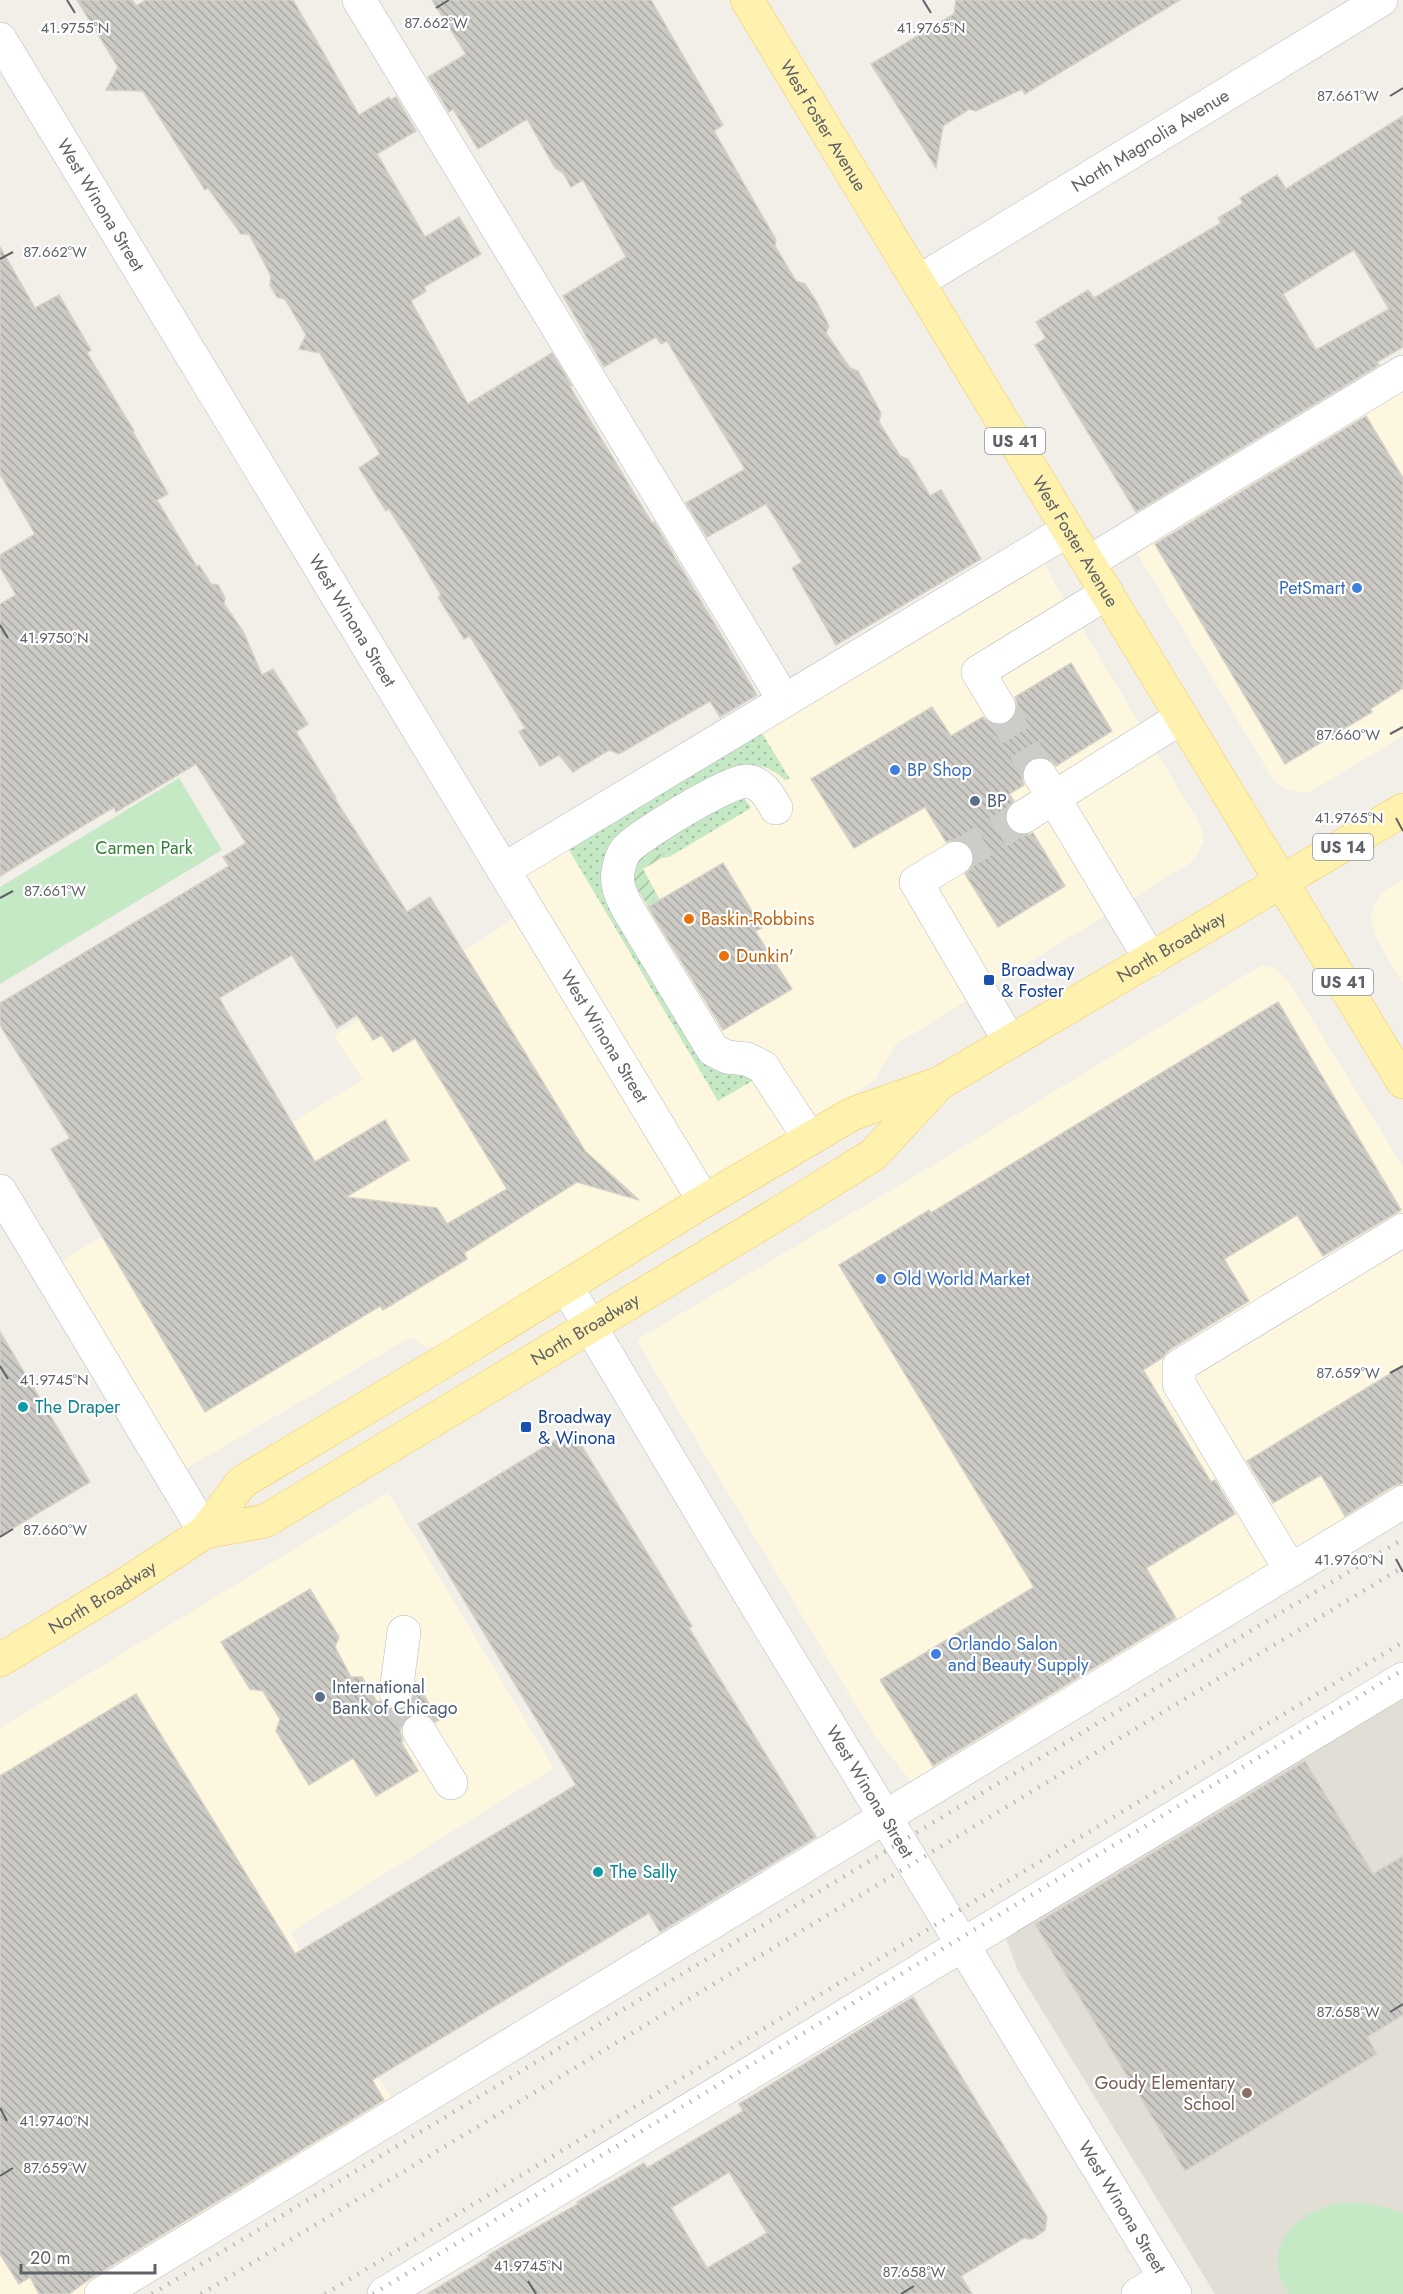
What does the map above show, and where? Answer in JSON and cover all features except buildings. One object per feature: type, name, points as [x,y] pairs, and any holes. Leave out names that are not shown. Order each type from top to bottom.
[{"type":"main road","name":"West Foster Avenue","points":[[747,0],[1403,1082]]},
{"type":"main road","name":"North Broadway","points":[[0,1660],[132,1580],[205,1532],[242,1482],[704,1201],[852,1114],[940,1083],[1403,810]]},
{"type":"main road","name":"North Broadway","points":[[205,1532],[265,1521],[873,1155],[940,1083]]},
{"type":"street","points":[[360,0],[784,700]]},
{"type":"street","name":"North Magnolia Avenue","points":[[918,282],[1381,0]]},
{"type":"street","name":"West Winona Street","points":[[0,39],[704,1201]]},
{"type":"street","points":[[1089,562],[1403,372]]},
{"type":"street","points":[[503,870],[1068,530]]},
{"type":"street","points":[[999,707],[978,672],[1107,593]]},
{"type":"street","points":[[1023,817],[1047,787],[1182,717]]},
{"type":"street","points":[[777,807],[758,784],[745,781],[728,786],[647,834],[626,850],[618,869],[619,890],[628,912],[713,1050],[727,1057],[747,1059],[764,1067],[810,1139]]},
{"type":"street","points":[[1047,787],[1151,960]]},
{"type":"street","points":[[956,858],[916,882],[1010,1042]]},
{"type":"street","points":[[0,1191],[205,1532]]},
{"type":"street","points":[[1290,1569],[1179,1384],[1179,1366],[1403,1230]]},
{"type":"street","name":"West Winona Street","points":[[566,1286],[963,1945],[1159,2289]]},
{"type":"street","points":[[101,2294],[1403,1502]]},
{"type":"street","points":[[396,1692],[404,1632]]},
{"type":"street","points":[[384,2294],[1403,1678]]},
{"type":"street","points":[[419,1731],[451,1784]]},
{"type":"shaded area","points":[[1403,371],[1403,736],[1308,793],[1288,790],[1275,782],[1128,538]]},
{"type":"shaded area","points":[[1035,550],[1202,828],[1204,840],[1197,855],[1190,863],[895,1045],[874,1081],[750,1163],[440,1347],[425,1347],[411,1337],[168,1479],[45,1271],[363,1080],[334,1036],[521,914],[499,878]]},
{"type":"shaded area","points":[[1403,880],[1403,984],[1381,947],[1374,932],[1371,917],[1373,907],[1383,892]]},
{"type":"shaded area","points":[[1262,965],[1274,967],[1289,982],[1403,1167],[1403,1502],[922,1795],[874,1735],[636,1340],[912,1178]]},
{"type":"shaded area","points":[[388,1492],[554,1768],[290,1933],[400,2113],[101,2294],[0,2294],[0,1728]]},
{"type":"shaded area","name":"Goudy Elementary School","points":[[1403,1679],[1403,2294],[1215,2294],[1018,1971],[1000,1922]]},
{"type":"green space","points":[[762,733],[790,779],[785,780],[771,770],[756,765],[741,766],[725,771],[607,871],[754,1080],[718,1101],[569,850]]},
{"type":"green space","name":"Carmen Park","points":[[179,778],[222,850],[0,984],[0,887]]},
{"type":"green space","points":[[742,795],[751,808],[669,857],[647,848]]},
{"type":"green space","points":[[647,848],[669,857],[662,858],[643,869],[660,900],[648,907],[632,881],[634,863]]},
{"type":"green space","points":[[1338,2203],[1372,2204],[1403,2214],[1403,2294],[1289,2294],[1280,2278],[1278,2263],[1280,2249],[1286,2236],[1308,2215]]},
{"type":"tunnel","points":[[999,707],[1040,775]]},
{"type":"tunnel","points":[[956,858],[1023,817]]},
{"type":"tunnel","points":[[396,1692],[419,1731]]},
{"type":"railway","points":[[152,2294],[1403,1539]]},
{"type":"railway","points":[[201,2294],[1403,1567]]},
{"type":"railway","points":[[325,2294],[1403,1642]]},
{"type":"railway","points":[[373,2294],[1403,1670]]},
{"type":"place","name":"PetSmart","points":[[1357,588]]},
{"type":"place","name":"BP Shop","points":[[895,770]]},
{"type":"place","name":"BP","points":[[975,801]]},
{"type":"place","name":"Baskin-Robbins","points":[[689,919]]},
{"type":"place","name":"Dunkin'","points":[[724,956]]},
{"type":"place","name":"Broadway & Foster","points":[[989,980]]},
{"type":"place","name":"Old World Market","points":[[881,1279]]},
{"type":"place","name":"The Draper","points":[[23,1407]]},
{"type":"place","name":"Broadway & Winona","points":[[526,1427]]},
{"type":"place","name":"Orlando Salon and Beauty Supply","points":[[936,1654]]},
{"type":"place","name":"International Bank of Chicago","points":[[320,1697]]},
{"type":"place","name":"The Sally","points":[[598,1872]]},
{"type":"place","name":"Goudy Elementary School","points":[[1247,2093]]}]
